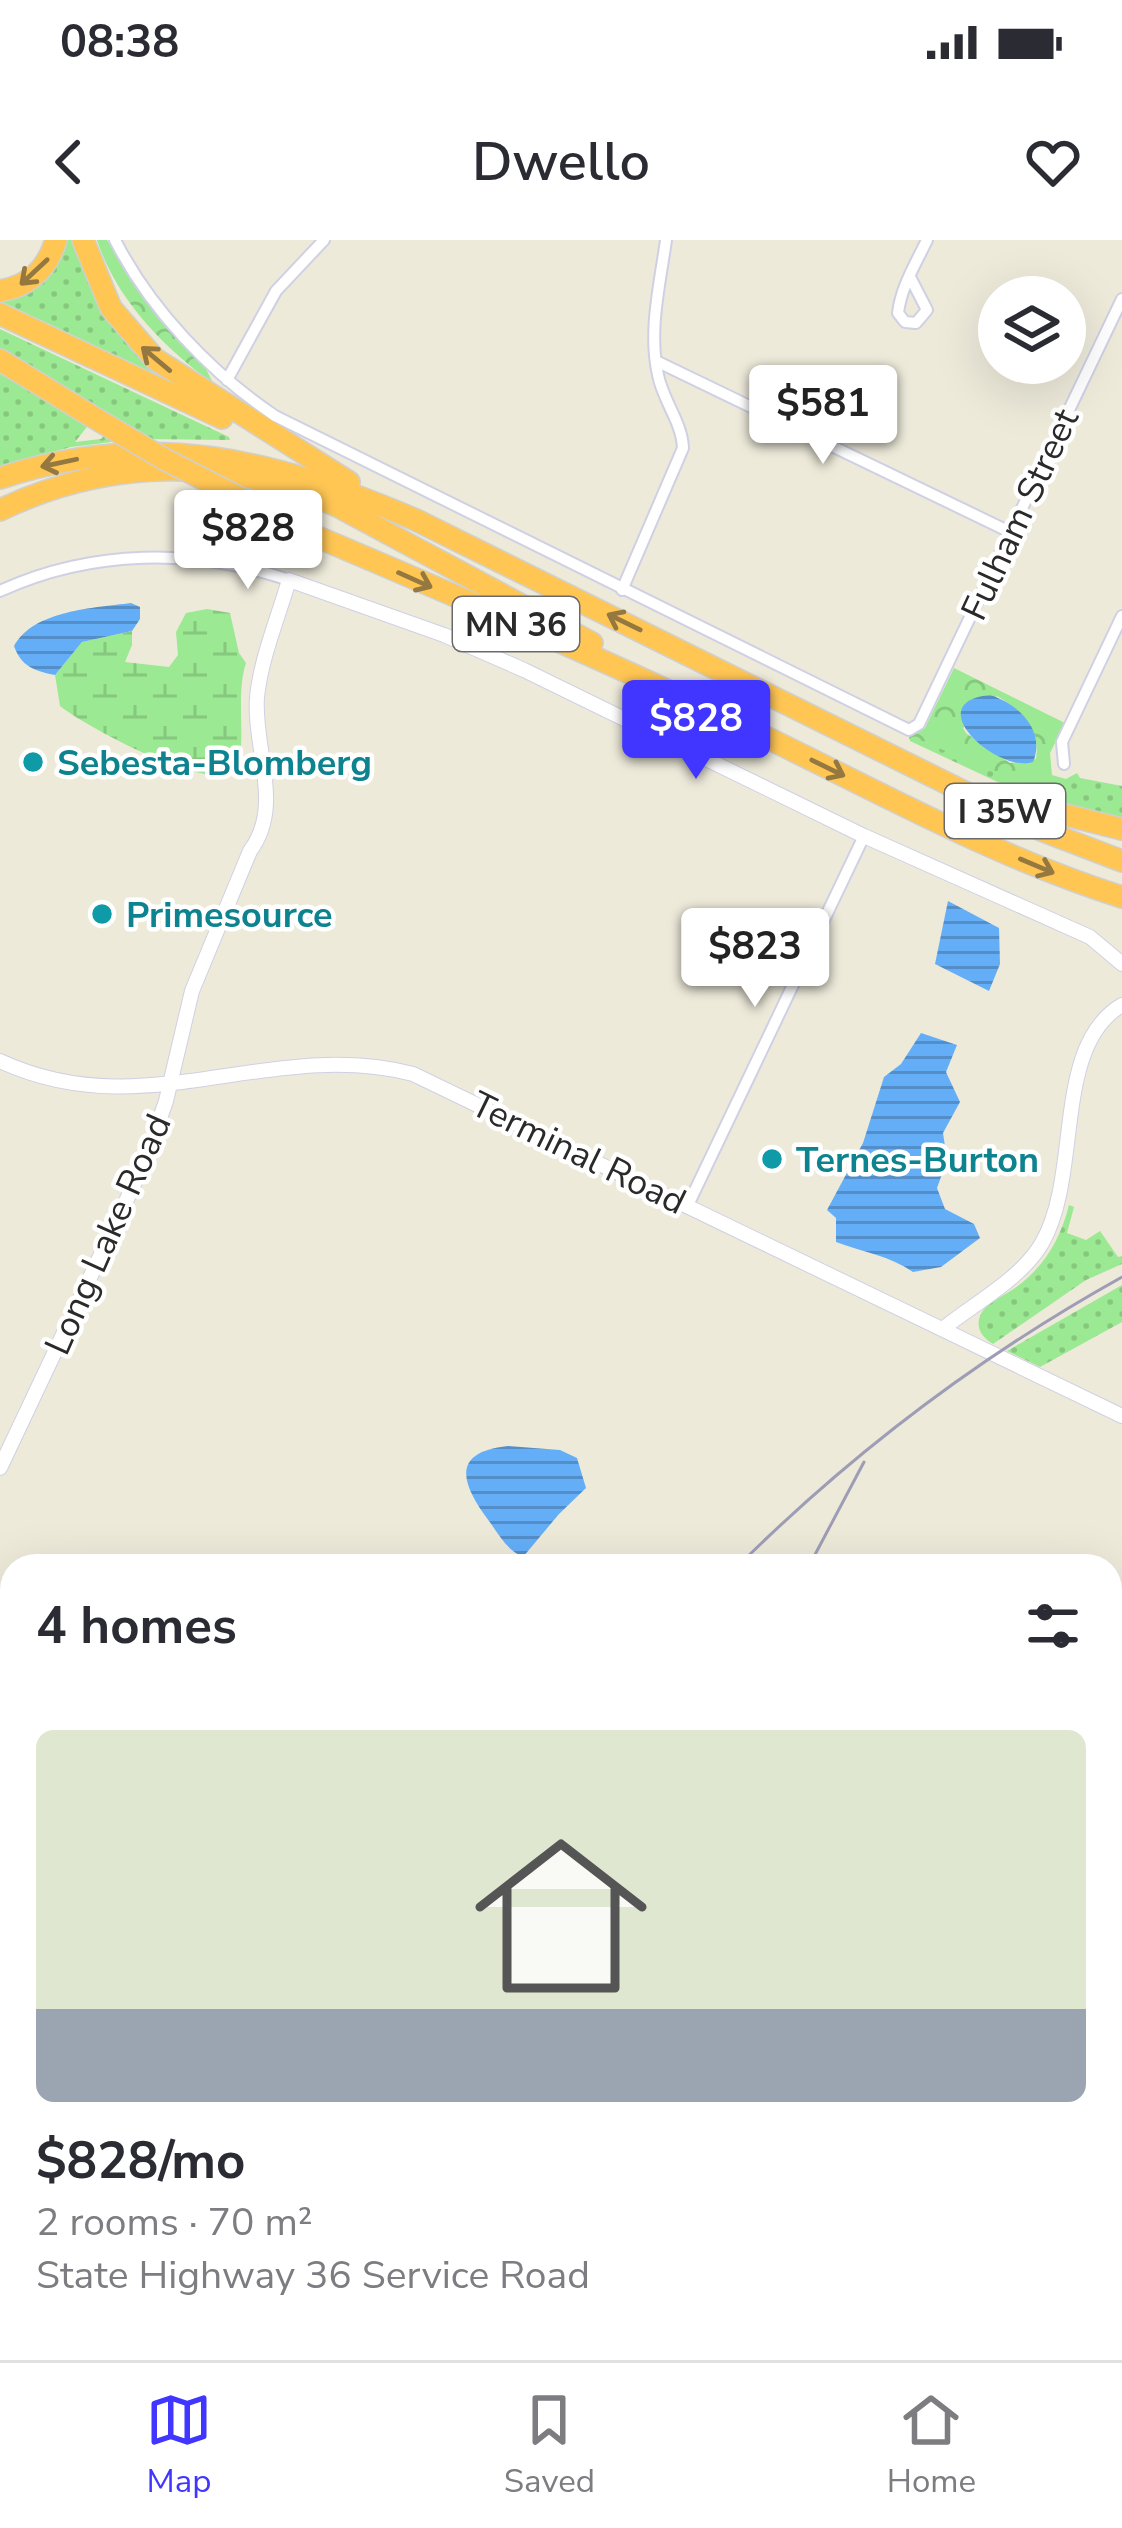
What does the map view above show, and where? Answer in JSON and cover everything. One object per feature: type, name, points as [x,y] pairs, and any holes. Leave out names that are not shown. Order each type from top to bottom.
[{"type":"highway","points":[[0,291],[38,274],[56,240]]},
{"type":"highway","points":[[82,240],[112,308],[155,359],[416,520]]},
{"type":"highway","points":[[0,314],[325,468]]},
{"type":"highway","name":"MN 36","points":[[0,361],[178,467],[308,533],[724,716]]},
{"type":"highway","name":"I 35W","points":[[0,478],[85,457],[185,453],[283,470],[416,520],[1041,830],[1122,861]]},
{"type":"highway","name":"I 35W","points":[[0,510],[68,483],[128,472],[197,469],[274,483],[324,500],[724,716],[954,831],[1122,897]]},
{"type":"highway","points":[[918,766],[1022,806],[1122,829]]},
{"type":"street","points":[[115,240],[149,295],[226,380],[275,416],[622,590],[683,448],[656,361],[656,308],[666,240]]},
{"type":"street","points":[[226,380],[277,291],[324,240]]},
{"type":"street","points":[[910,277],[927,240]]},
{"type":"street","name":"Fulham Street","points":[[622,590],[902,729],[914,729],[1122,299]]},
{"type":"street","points":[[656,361],[1010,532]]},
{"type":"street","points":[[0,591],[59,569],[144,557],[203,559],[289,580],[444,635],[504,662],[864,836],[1090,937],[1122,964]]},
{"type":"street","name":"Long Lake Road","points":[[0,1468],[145,1161],[192,991],[265,820],[257,694],[289,580]]},
{"type":"street","points":[[1064,764],[1062,742],[1122,616]]},
{"type":"street","points":[[688,1204],[864,836]]},
{"type":"street","points":[[944,1328],[1040,1247],[1062,1182],[1081,1054],[1093,1030],[1122,1005]]},
{"type":"street","name":"Terminal Road","points":[[0,1061],[43,1079],[88,1088],[333,1064],[392,1068],[439,1083],[1122,1416]]},
{"type":"street","points":[[976,1303],[972,1326],[980,1345]]},
{"type":"green space","points":[[64,240],[78,240],[91,280],[175,383],[0,301]]},
{"type":"green space","points":[[97,240],[107,240],[213,383],[177,354],[129,302]]},
{"type":"green space","points":[[0,329],[230,440],[144,439],[0,352]]},
{"type":"green space","points":[[0,374],[90,423],[75,442],[101,439],[106,433],[119,441],[71,447],[0,466]]},
{"type":"green space","points":[[207,609],[230,613],[239,653],[246,663],[240,756],[237,766],[226,774],[206,774],[151,756],[60,706],[55,675],[82,642],[132,631],[125,662],[169,667],[178,655],[176,632],[186,613]]},
{"type":"green space","points":[[954,668],[1065,723],[1050,753],[1052,775],[1040,787],[1011,780],[923,741],[910,741],[909,737],[925,728]],"holes":[[[997,696],[1022,715],[1032,730],[1036,759],[1010,763],[966,733],[963,728]]]},
{"type":"green space","points":[[910,741],[923,741],[1035,788],[1052,775],[1066,779],[1077,773],[1080,778],[1122,786],[1122,822],[1030,797]]},
{"type":"green space","points":[[1069,1205],[1074,1207],[1067,1233],[1086,1240],[1100,1231],[1118,1257],[1122,1256],[1122,1264],[1086,1280],[993,1344],[980,1331],[982,1312],[1041,1263],[1061,1231]]},
{"type":"green space","points":[[1122,1285],[1122,1322],[1040,1367],[1007,1351]]},
{"type":"water","points":[[131,603],[140,607],[140,619],[132,631],[82,642],[55,675],[29,666],[14,646],[23,634],[50,618]]},
{"type":"water","points":[[990,695],[1027,720],[1036,740],[1033,762],[1001,758],[971,736],[962,722],[961,710],[970,700]]},
{"type":"water","points":[[948,901],[999,928],[1000,964],[989,991],[935,964]]},
{"type":"water","points":[[921,1033],[957,1045],[946,1072],[960,1102],[943,1133],[947,1160],[937,1188],[945,1209],[974,1224],[980,1238],[941,1267],[913,1272],[836,1242],[836,1218],[827,1210],[863,1143],[884,1077],[901,1064]]},
{"type":"water","points":[[489,1449],[560,1450],[577,1458],[586,1488],[526,1554],[512,1550],[500,1537],[472,1495],[466,1472],[469,1463]]},
{"type":"railway","points":[[751,1554],[827,1483],[920,1408],[1018,1339],[1122,1277]]},
{"type":"railway","points":[[815,1554],[864,1462]]},
{"type":"place","name":"Sebesta-Blomberg","points":[[33,762]]},
{"type":"place","name":"Primesource","points":[[102,914]]},
{"type":"place","name":"Ternes-Burton","points":[[772,1159]]}]
